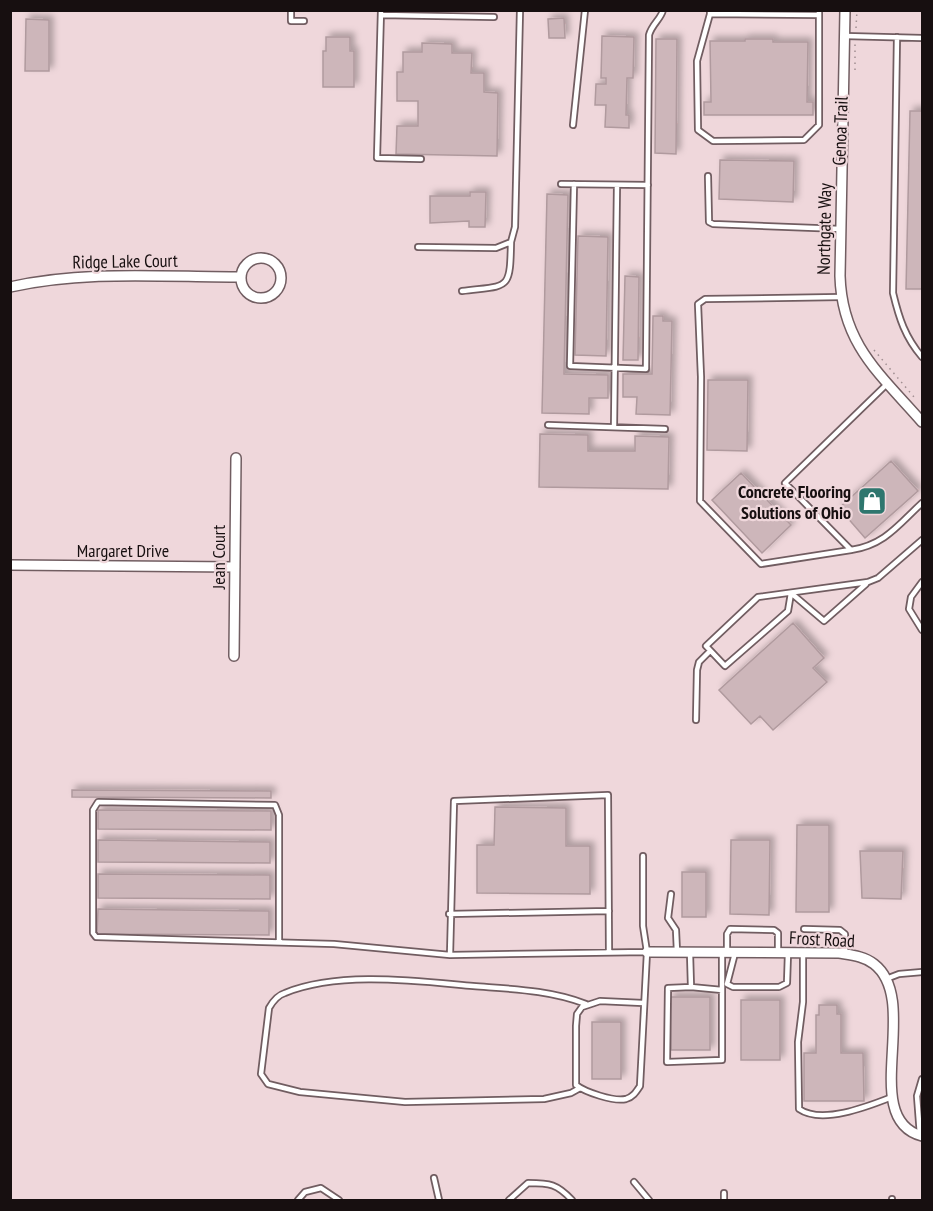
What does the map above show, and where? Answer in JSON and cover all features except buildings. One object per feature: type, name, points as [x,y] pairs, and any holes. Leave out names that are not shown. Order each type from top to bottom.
[{"type":"street","name":"Northgate Way","points":[[845,10],[841,297],[856,343],[866,358],[922,422]]},
{"type":"street","points":[[256,258],[273,261],[281,275],[279,289],[265,297],[251,295],[244,289],[240,277],[245,266],[256,258]]},
{"type":"street","name":"Ridge Lake Court","points":[[10,287],[44,280],[86,276],[240,277]]},
{"type":"street","name":"Jean Court","points":[[234,656],[236,458]]},
{"type":"street","name":"Margaret Drive","points":[[10,565],[235,567]]},
{"type":"street","name":"Frost Road","points":[[647,952],[845,954],[864,958],[875,964],[886,979]]},
{"type":"street","points":[[886,979],[894,1017],[892,1097],[901,1122],[909,1131],[921,1136]]},
{"type":"lane","points":[[291,10],[291,21],[304,21]]},
{"type":"lane","points":[[462,291],[501,286],[507,281],[511,272],[511,242],[515,226],[520,10]]},
{"type":"lane","points":[[573,125],[585,10]]},
{"type":"lane","points":[[574,184],[570,366],[645,369],[649,35],[652,24],[662,16],[663,10]]},
{"type":"lane","points":[[710,12],[819,13],[819,125],[804,140],[713,141],[698,130],[697,61],[710,12]]},
{"type":"lane","points":[[422,159],[377,158],[381,13],[495,17]]},
{"type":"lane","points":[[845,36],[922,38]]},
{"type":"lane","points":[[897,37],[892,293],[899,320],[906,335],[922,357]]},
{"type":"lane","points":[[708,176],[709,222],[713,224],[841,229]]},
{"type":"lane","points":[[561,184],[648,185]]},
{"type":"lane","points":[[614,427],[617,185]]},
{"type":"lane","points":[[418,247],[496,248],[511,242]]},
{"type":"lane","points":[[841,297],[705,299],[698,304],[701,377],[700,501],[761,564],[867,548],[878,543],[922,502]]},
{"type":"lane","points":[[852,550],[785,483],[888,383]]},
{"type":"lane","points":[[548,425],[665,429]]},
{"type":"lane","points":[[791,593],[788,611],[725,666],[706,646],[758,597],[868,582],[878,578],[922,540]]},
{"type":"lane","points":[[791,593],[824,621],[868,582]]},
{"type":"lane","points":[[922,582],[911,597],[909,609],[922,630]]},
{"type":"lane","points":[[696,720],[697,670],[699,662],[710,651]]},
{"type":"lane","points":[[450,955],[449,914],[454,801],[608,795],[609,952]]},
{"type":"lane","points":[[279,942],[279,815],[275,805],[98,802],[93,810],[93,933],[96,938],[334,944],[450,955],[647,952]]},
{"type":"lane","points":[[643,856],[643,926],[647,952],[640,1086],[627,1099],[618,1099],[576,1085],[576,1026],[577,1014],[582,1007],[600,1001],[643,1003]]},
{"type":"lane","points":[[671,894],[668,918],[676,930],[677,952]]},
{"type":"lane","points":[[449,914],[609,911]]},
{"type":"lane","points":[[730,929],[777,931],[783,953],[787,984],[779,987],[733,987],[727,984],[727,934],[730,929]]},
{"type":"lane","points":[[804,929],[840,930],[846,934],[845,954]]},
{"type":"lane","points":[[690,953],[691,987]]},
{"type":"lane","points":[[722,990],[691,987],[668,988],[667,1062],[722,1060],[722,990],[728,953]]},
{"type":"lane","points":[[803,953],[803,1002],[798,1041],[799,1109],[807,1114],[842,1113],[892,1097]]},
{"type":"lane","points":[[886,979],[899,974],[922,972]]},
{"type":"lane","points":[[580,1088],[544,1099],[405,1101],[300,1092],[268,1084],[261,1074],[269,1008],[273,1001],[284,993],[323,983],[352,979],[420,981],[566,996],[586,1004]]},
{"type":"lane","points":[[921,1136],[917,1096],[922,1079]]},
{"type":"lane","points":[[434,1178],[439,1200]]},
{"type":"lane","points":[[634,1182],[649,1200]]},
{"type":"lane","points":[[509,1200],[528,1183],[547,1183],[561,1189],[572,1200]]},
{"type":"lane","points":[[298,1200],[305,1192],[321,1188],[339,1200]]},
{"type":"lane","points":[[724,1193],[724,1200]]},
{"type":"path","name":"Genoa Trail","points":[[855,71],[857,10]]},
{"type":"path","points":[[872,347],[915,399]]},
{"type":"place","name":"Concrete Flooring Solutions of Ohio","points":[[872,501]]}]
